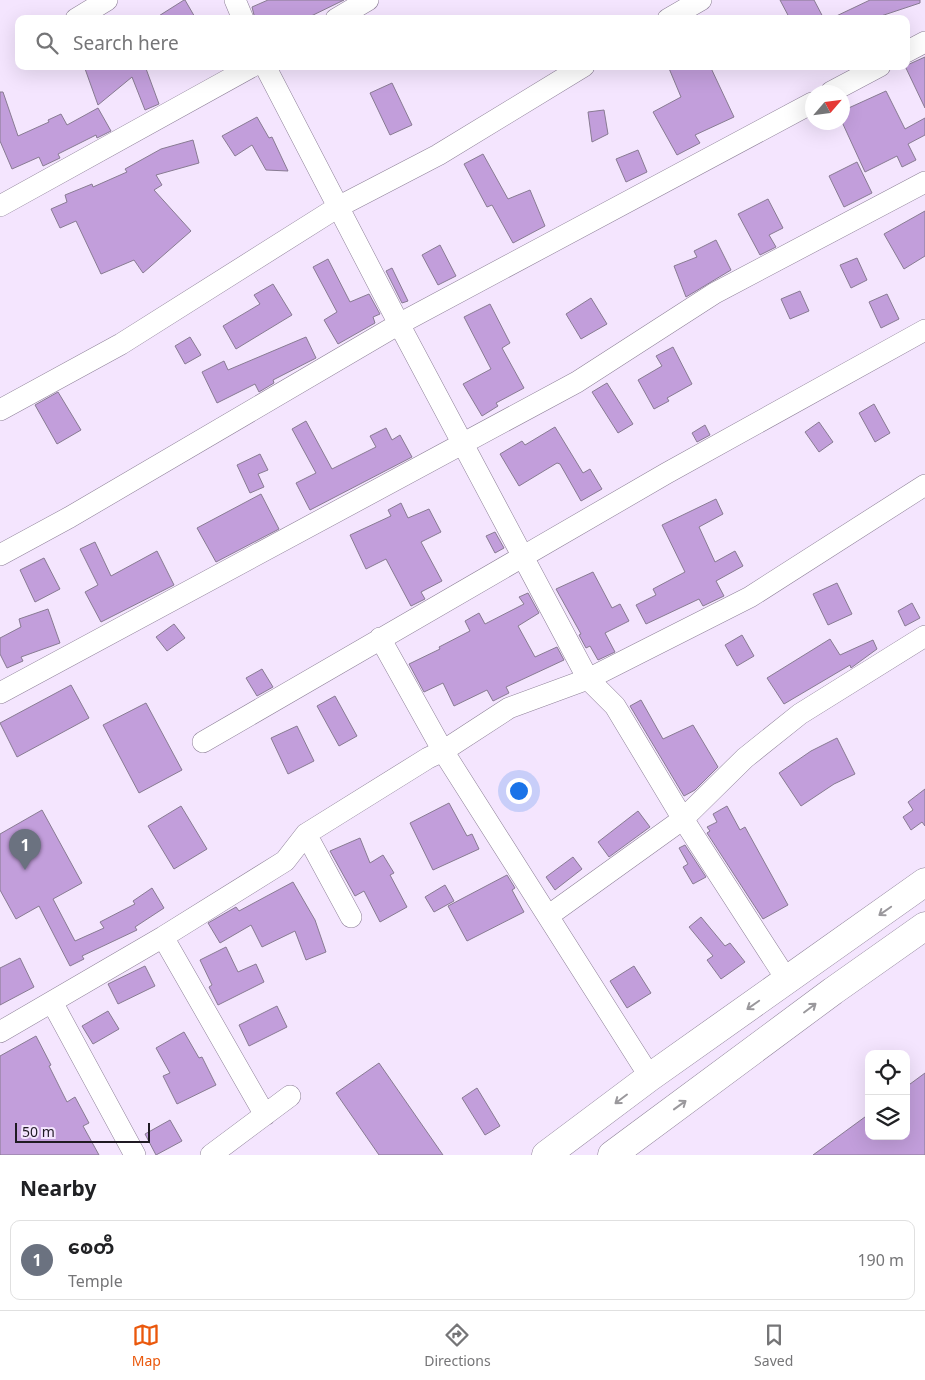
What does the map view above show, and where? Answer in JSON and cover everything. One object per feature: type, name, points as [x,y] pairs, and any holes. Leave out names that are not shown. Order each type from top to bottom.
[{"type":"highway","points":[[546,1155],[650,1077],[925,882]]},
{"type":"highway","points":[[612,1155],[833,991],[925,926]]},
{"type":"street","points":[[83,15],[107,0]]},
{"type":"street","points":[[235,0],[241,15]]},
{"type":"street","points":[[343,15],[368,0]]},
{"type":"street","points":[[675,15],[701,0]]},
{"type":"street","points":[[910,50],[925,42]]},
{"type":"street","points":[[0,206],[246,70]]},
{"type":"street","points":[[267,70],[522,558],[588,679],[615,706],[683,819],[787,980]]},
{"type":"street","points":[[0,410],[121,344],[338,207],[438,155],[577,70]]},
{"type":"street","points":[[844,85],[872,70]]},
{"type":"street","points":[[0,555],[70,517],[399,324],[805,107]]},
{"type":"street","points":[[0,693],[577,382],[714,293],[925,182]]},
{"type":"street","points":[[202,742],[666,473],[925,330]]},
{"type":"street","points":[[0,1032],[163,937],[285,861],[306,834],[428,758],[443,751],[509,708],[533,697],[588,679],[750,597],[925,485]]},
{"type":"street","points":[[548,916],[683,819],[745,758],[800,714],[925,636]]},
{"type":"street","points":[[380,638],[443,751],[650,1077]]},
{"type":"street","points":[[306,834],[351,917]]},
{"type":"street","points":[[163,937],[264,1115]]},
{"type":"street","points":[[52,1002],[135,1155]]},
{"type":"street","points":[[211,1155],[290,1096]]},
{"type":"building","points":[[184,0],[194,15],[160,15]]},
{"type":"building","points":[[268,0],[344,0],[313,15],[254,15],[252,7]]},
{"type":"building","points":[[780,0],[814,0],[822,15],[788,15]]},
{"type":"building","points":[[870,0],[920,0],[920,3],[884,15],[838,15]]},
{"type":"building","points":[[925,57],[925,108],[907,70],[910,70],[910,64]]},
{"type":"building","points":[[85,70],[146,70],[159,104],[145,110],[132,77],[98,105]]},
{"type":"building","points":[[670,70],[712,70],[734,117],[695,135],[700,143],[677,155],[653,112],[681,97]]},
{"type":"building","points":[[392,83],[412,125],[390,135],[370,93]]},
{"type":"building","points":[[886,91],[905,129],[925,118],[925,135],[908,144],[916,160],[902,167],[897,156],[865,172],[846,130],[850,130],[850,107]]},
{"type":"building","points":[[0,92],[3,92],[18,136],[49,122],[48,120],[61,114],[67,125],[98,108],[111,131],[97,138],[96,135],[58,154],[60,158],[43,166],[39,157],[12,169],[0,141]]},
{"type":"building","points":[[604,110],[608,134],[592,142],[588,112]]},
{"type":"building","points":[[257,117],[269,138],[272,137],[288,171],[266,170],[252,145],[235,156],[222,136]]},
{"type":"building","points":[[193,140],[199,163],[156,175],[162,185],[154,190],[191,231],[143,273],[134,260],[101,274],[76,221],[60,228],[51,209],[67,202],[65,195],[92,184],[93,187],[127,172],[125,169],[161,149]]},
{"type":"building","points":[[638,150],[647,172],[626,182],[616,159]]},
{"type":"building","points":[[483,154],[508,199],[530,190],[545,226],[513,243],[492,205],[487,207],[464,164]]},
{"type":"building","points":[[857,162],[872,193],[844,207],[829,176]]},
{"type":"building","points":[[768,199],[783,228],[769,235],[776,247],[760,255],[738,214]]},
{"type":"building","points":[[925,211],[925,256],[904,269],[884,234]]},
{"type":"building","points":[[716,240],[731,270],[686,297],[674,266],[697,257],[694,251]]},
{"type":"building","points":[[440,245],[456,276],[438,285],[422,255]]},
{"type":"building","points":[[857,258],[867,280],[851,288],[840,265]]},
{"type":"building","points":[[328,259],[350,302],[369,294],[380,314],[373,317],[375,323],[338,344],[324,320],[337,312],[313,267]]},
{"type":"building","points":[[392,268],[408,301],[402,303],[386,271]]},
{"type":"building","points":[[273,284],[292,315],[236,349],[223,326],[260,304],[254,295]]},
{"type":"building","points":[[800,291],[809,311],[790,319],[781,299]]},
{"type":"building","points":[[887,294],[899,319],[881,328],[869,302]]},
{"type":"building","points":[[591,298],[607,324],[581,339],[566,314]]},
{"type":"building","points":[[490,304],[510,343],[502,348],[524,388],[496,403],[498,406],[482,416],[463,384],[491,369],[464,317]]},
{"type":"building","points":[[190,337],[201,355],[185,364],[175,346]]},
{"type":"building","points":[[306,337],[316,358],[273,380],[274,383],[259,392],[255,384],[217,403],[202,372],[224,361],[228,370]]},
{"type":"building","points":[[673,347],[692,384],[667,398],[669,401],[654,409],[638,380],[662,366],[656,356]]},
{"type":"building","points":[[607,383],[633,424],[618,433],[592,392]]},
{"type":"building","points":[[58,392],[81,430],[57,444],[35,405]]},
{"type":"building","points":[[874,404],[890,433],[875,442],[859,413]]},
{"type":"building","points":[[306,421],[332,469],[376,447],[370,436],[386,428],[392,440],[400,435],[412,457],[310,510],[296,483],[316,473],[292,429]]},
{"type":"building","points":[[819,422],[833,442],[819,452],[805,432]]},
{"type":"building","points":[[705,425],[710,435],[697,442],[692,433]]},
{"type":"building","points":[[555,427],[583,473],[590,469],[602,489],[581,501],[560,464],[557,463],[519,486],[500,454],[522,441],[525,445]]},
{"type":"building","points":[[260,454],[268,470],[258,474],[264,487],[250,493],[237,465]]},
{"type":"building","points":[[261,494],[279,529],[216,562],[197,528]]},
{"type":"building","points":[[716,499],[723,514],[699,527],[715,562],[735,551],[743,566],[716,581],[724,596],[703,606],[699,599],[646,624],[636,605],[656,595],[653,589],[685,572],[662,525]]},
{"type":"building","points":[[401,503],[408,518],[429,509],[441,532],[421,542],[442,581],[421,592],[425,599],[411,606],[386,559],[366,569],[350,535],[391,516],[388,510]]},
{"type":"building","points":[[495,532],[504,548],[495,553],[486,536]]},
{"type":"building","points":[[95,542],[111,576],[157,551],[174,585],[101,622],[85,592],[98,585],[80,549]]},
{"type":"building","points":[[44,558],[60,589],[35,602],[20,570]]},
{"type":"building","points":[[593,572],[612,608],[620,604],[629,621],[605,633],[615,652],[598,660],[590,646],[586,648],[579,635],[581,634],[556,589]]},
{"type":"building","points":[[837,583],[852,614],[828,625],[813,594]]},
{"type":"building","points":[[528,593],[539,613],[518,626],[535,657],[557,647],[564,660],[506,687],[509,693],[493,701],[487,690],[454,706],[443,683],[424,692],[409,664],[440,649],[439,647],[470,631],[465,621],[479,613],[485,624],[524,604],[519,597]]},
{"type":"building","points":[[912,603],[920,618],[905,626],[898,611]]},
{"type":"building","points":[[48,609],[60,643],[21,657],[23,661],[7,668],[0,654],[0,638],[21,627],[19,619]]},
{"type":"building","points":[[174,624],[185,638],[167,651],[156,637]]},
{"type":"building","points":[[742,635],[754,656],[737,666],[725,645]]},
{"type":"building","points":[[830,639],[840,655],[873,640],[877,649],[851,668],[850,665],[784,704],[767,678]]},
{"type":"building","points":[[262,669],[273,687],[257,696],[246,678]]},
{"type":"building","points":[[71,685],[89,718],[17,757],[0,723]]},
{"type":"building","points":[[335,696],[357,736],[339,746],[317,706]]},
{"type":"building","points":[[641,700],[663,739],[693,725],[718,767],[695,790],[684,796],[630,706]]},
{"type":"building","points":[[146,703],[182,770],[139,793],[103,725]]},
{"type":"building","points":[[297,726],[314,761],[288,774],[271,738]]},
{"type":"building","points":[[837,738],[855,774],[834,784],[801,806],[779,773],[811,751]]},
{"type":"building","points":[[925,789],[925,826],[922,822],[911,830],[903,817],[913,810],[908,802]]},
{"type":"building","points":[[449,803],[467,836],[472,834],[479,849],[433,870],[410,823]]},
{"type":"building","points":[[181,806],[207,849],[174,869],[148,826]]},
{"type":"building","points":[[727,806],[740,830],[745,827],[788,905],[763,919],[707,833],[710,831],[707,827],[717,822],[713,814]]},
{"type":"building","points":[[42,810],[82,883],[53,899],[75,941],[104,928],[100,922],[135,904],[133,901],[152,888],[164,908],[135,927],[137,930],[82,956],[84,959],[70,966],[39,906],[16,919],[0,890],[0,834]]},
{"type":"building","points":[[638,811],[650,827],[609,857],[598,842]]},
{"type":"building","points":[[360,838],[370,863],[383,855],[394,873],[390,875],[407,907],[380,922],[364,891],[355,896],[330,851]]},
{"type":"building","points":[[685,845],[706,877],[693,884],[683,867],[688,864],[679,848]]},
{"type":"building","points":[[573,857],[582,869],[555,890],[546,877]]},
{"type":"building","points":[[507,875],[515,888],[512,890],[524,912],[467,941],[448,906]]},
{"type":"building","points":[[293,882],[315,920],[326,952],[306,960],[295,931],[262,947],[251,925],[220,943],[208,923],[236,907],[239,911]]},
{"type":"building","points":[[445,885],[454,901],[434,912],[425,897]]},
{"type":"building","points":[[701,917],[725,946],[730,943],[745,962],[721,979],[707,960],[713,956],[689,927]]},
{"type":"building","points":[[226,947],[238,972],[256,964],[264,982],[218,1005],[209,987],[212,985],[200,960]]},
{"type":"building","points":[[20,958],[34,987],[0,1005],[0,968]]},
{"type":"building","points":[[145,966],[155,986],[118,1004],[108,984]]},
{"type":"building","points":[[634,966],[651,993],[627,1008],[610,981]]},
{"type":"building","points":[[277,1006],[287,1027],[249,1046],[239,1025]]},
{"type":"building","points":[[108,1011],[119,1029],[93,1044],[82,1026]]},
{"type":"building","points":[[184,1032],[199,1058],[202,1057],[216,1085],[177,1104],[163,1076],[170,1073],[156,1048]]},
{"type":"building","points":[[36,1036],[67,1102],[75,1097],[89,1123],[83,1126],[99,1155],[0,1155],[0,1056]]},
{"type":"building","points":[[379,1063],[443,1155],[379,1155],[336,1093]]},
{"type":"building","points":[[925,1073],[925,1155],[813,1155],[865,1117],[865,1140],[910,1140],[910,1084]]},
{"type":"building","points":[[477,1088],[500,1126],[485,1135],[462,1098]]},
{"type":"building","points":[[170,1120],[182,1141],[156,1155],[145,1134]]},
{"type":"place","name":"စေတီ","points":[[25,870]]}]
